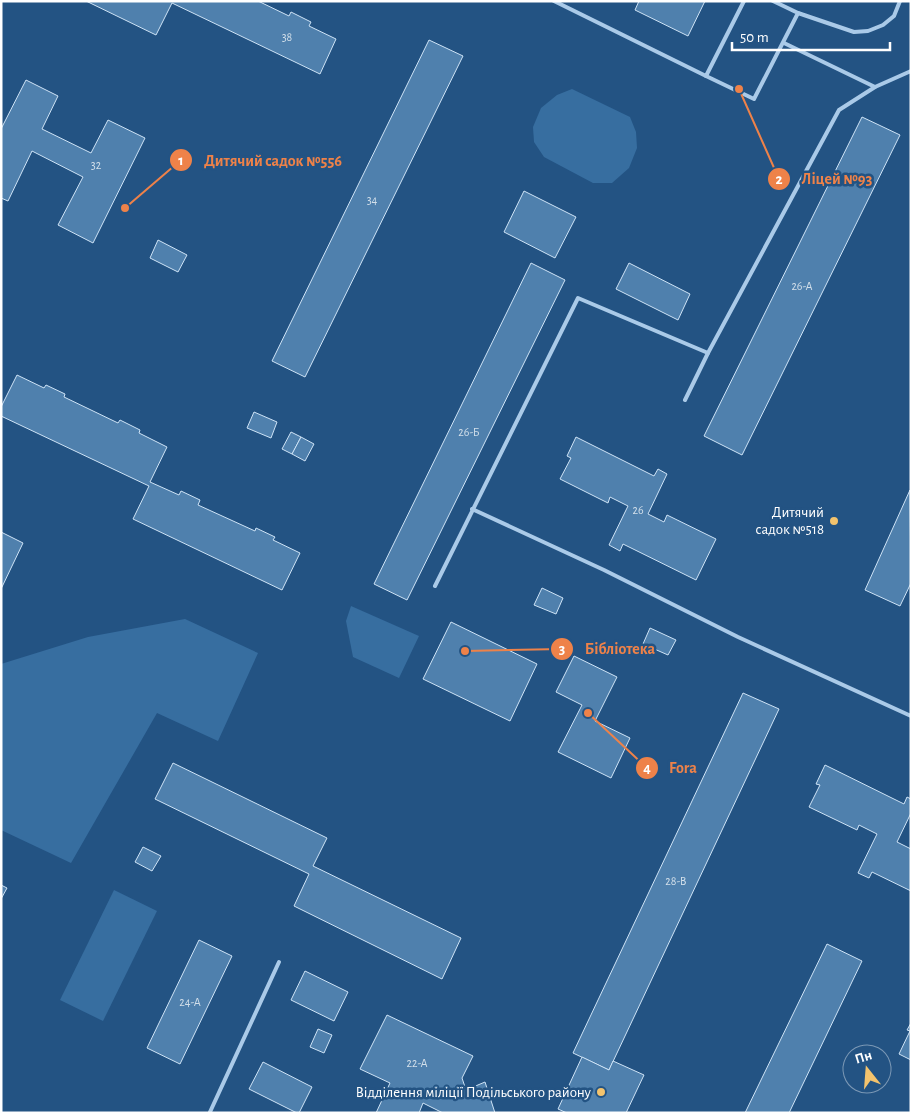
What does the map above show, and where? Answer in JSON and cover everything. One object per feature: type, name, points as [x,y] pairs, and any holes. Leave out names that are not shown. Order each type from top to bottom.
[{"type":"lane","points":[[554,1],[754,99],[798,13]]},
{"type":"lane","points":[[706,76],[744,1]]},
{"type":"lane","points":[[773,1],[798,13],[854,32],[868,31],[884,25],[894,16],[900,1]]},
{"type":"lane","points":[[784,43],[875,87]]},
{"type":"lane","points":[[685,400],[839,110],[875,87],[911,71]]},
{"type":"lane","points":[[435,586],[578,298],[708,354]]},
{"type":"lane","points":[[472,509],[604,570],[738,637],[911,716]]},
{"type":"lane","points":[[210,1112],[279,962]]},
{"type":"shaded area","points":[[572,89],[630,117],[636,132],[637,148],[629,168],[612,183],[593,183],[544,157],[534,142],[533,127],[541,108],[557,95]]},
{"type":"shaded area","points":[[351,606],[419,636],[399,678],[353,657],[346,621]]},
{"type":"shaded area","points":[[185,619],[258,653],[218,741],[157,713],[71,863],[1,830],[1,664],[88,637]]},
{"type":"shaded area","points":[[114,890],[157,911],[103,1021],[60,1000]]},
{"type":"building","points":[[86,1],[258,1],[289,16],[291,12],[311,22],[309,26],[336,39],[320,74],[172,3],[156,35]]},
{"type":"building","points":[[639,1],[705,1],[688,36],[635,10]]},
{"type":"building","points":[[429,40],[463,56],[305,377],[272,361]]},
{"type":"building","points":[[26,80],[58,96],[42,129],[91,153],[108,120],[145,138],[93,243],[58,225],[83,177],[32,151],[8,201],[1,198],[1,129]]},
{"type":"building","points":[[862,117],[900,135],[742,455],[704,436]]},
{"type":"building","points":[[524,191],[576,217],[555,258],[504,232]]},
{"type":"building","points":[[158,240],[187,255],[178,272],[150,258]]},
{"type":"building","points":[[531,263],[565,280],[407,600],[374,584]]},
{"type":"building","points":[[629,263],[690,294],[678,320],[616,289]]},
{"type":"building","points":[[17,375],[44,388],[46,385],[65,394],[64,397],[118,423],[120,420],[140,430],[139,433],[167,447],[150,482],[179,495],[181,491],[200,500],[198,505],[255,531],[256,528],[275,537],[273,540],[300,553],[282,590],[133,519],[149,486],[1,416],[1,407]]},
{"type":"building","points":[[254,412],[277,422],[271,438],[247,428]]},
{"type":"building","points":[[291,432],[301,437],[292,454],[282,449]]},
{"type":"building","points":[[301,437],[314,444],[305,461],[292,454]]},
{"type":"building","points":[[576,437],[654,476],[658,469],[667,474],[648,514],[664,522],[667,515],[716,539],[696,580],[623,544],[620,551],[609,545],[628,506],[610,497],[608,503],[560,479],[571,458],[567,456]]},
{"type":"building","points":[[910,490],[911,583],[900,606],[865,590]]},
{"type":"building","points":[[1,532],[23,543],[1,589]]},
{"type":"building","points":[[542,588],[563,598],[556,614],[534,605]]},
{"type":"building","points":[[451,622],[537,664],[510,721],[423,679]]},
{"type":"building","points":[[650,628],[676,640],[668,655],[643,644]]},
{"type":"building","points":[[574,656],[617,677],[595,721],[630,738],[611,778],[558,752],[582,705],[556,692]]},
{"type":"building","points":[[743,693],[779,709],[609,1070],[573,1053]]},
{"type":"building","points":[[173,763],[327,838],[313,866],[461,938],[442,979],[294,906],[309,874],[155,799]]},
{"type":"building","points":[[825,765],[904,804],[907,797],[911,799],[911,813],[897,842],[911,849],[911,891],[872,872],[869,878],[858,873],[877,834],[859,825],[857,830],[809,807],[820,785],[816,784]]},
{"type":"building","points":[[143,847],[161,856],[152,871],[135,862]]},
{"type":"building","points":[[1,885],[7,888],[1,899]]},
{"type":"building","points":[[199,940],[232,956],[180,1064],[147,1048]]},
{"type":"building","points":[[827,944],[862,961],[789,1113],[745,1113]]},
{"type":"building","points":[[305,971],[348,992],[334,1021],[291,1000]]},
{"type":"building","points":[[387,1015],[473,1056],[462,1078],[466,1090],[485,1082],[495,1113],[443,1113],[423,1103],[419,1113],[376,1113],[390,1083],[360,1069]]},
{"type":"building","points":[[911,1023],[911,1060],[899,1054],[910,1031],[907,1030]]},
{"type":"building","points":[[318,1029],[332,1035],[324,1053],[310,1047]]},
{"type":"building","name":"Відділення міліції Подільського району","points":[[582,1057],[609,1070],[613,1061],[644,1075],[626,1113],[567,1113],[558,1109]]},
{"type":"building","points":[[263,1062],[312,1087],[299,1113],[249,1089]]},
{"type":"place","name":"Ліцей №93","points":[[739,89]]},
{"type":"place","name":"Дитячий садок №556","points":[[125,208]]},
{"type":"place","name":"Дитячий садок №518","points":[[834,521]]},
{"type":"place","name":"Бібліотека","points":[[465,651]]},
{"type":"place","name":"Fora","points":[[588,713]]},
{"type":"place","name":"Відділення міліції Подільського району","points":[[601,1092]]}]
